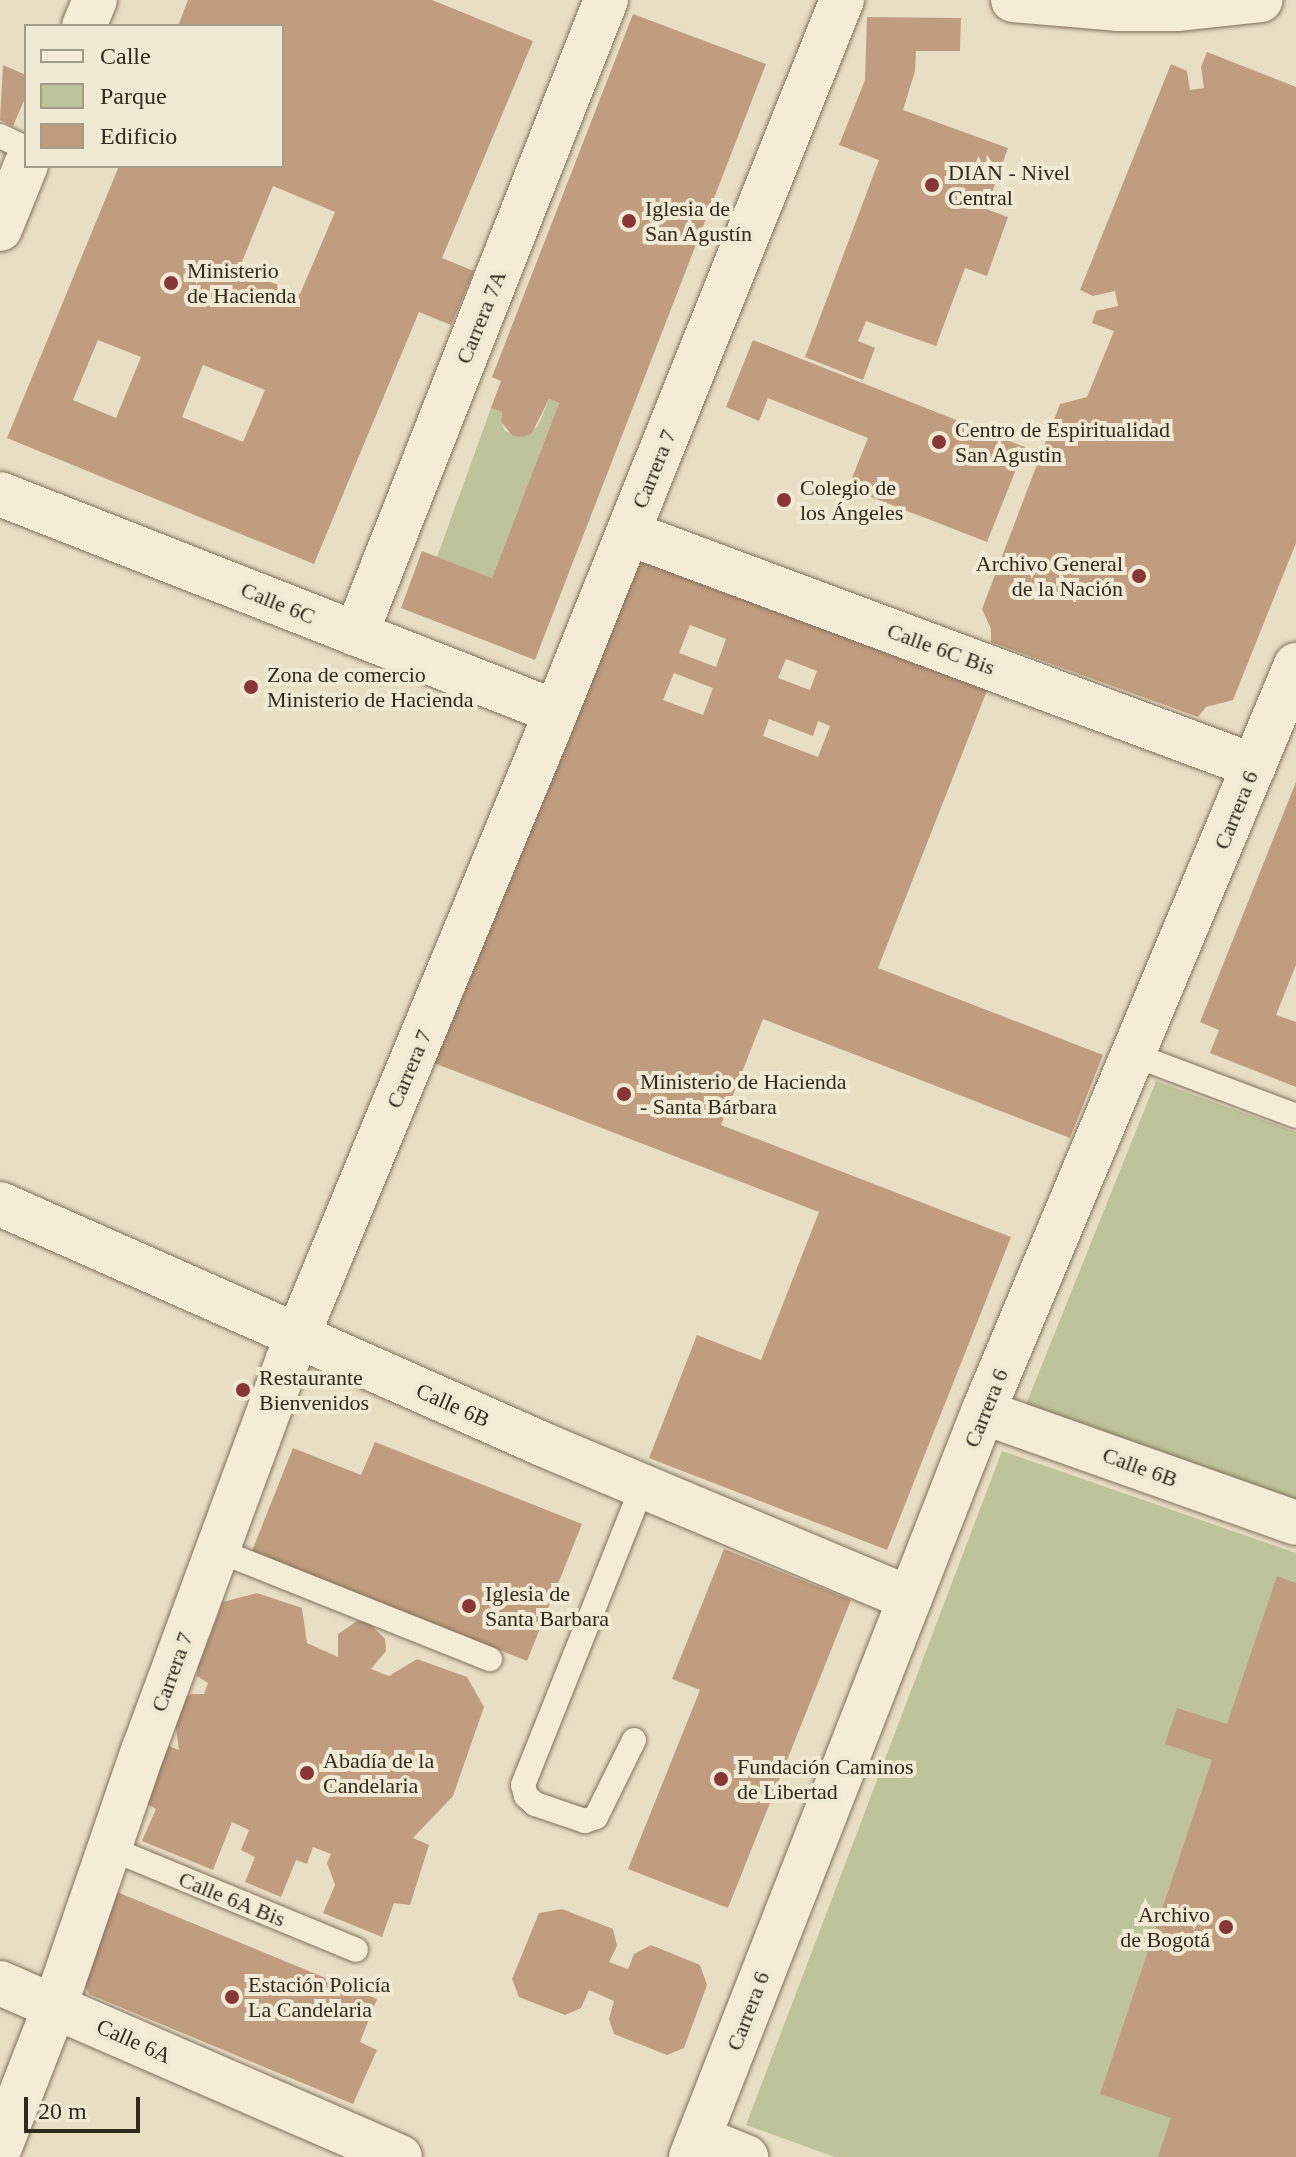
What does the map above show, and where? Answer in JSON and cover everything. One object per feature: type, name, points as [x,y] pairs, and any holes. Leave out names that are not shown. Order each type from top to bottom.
[{"type":"street","points":[[85,24],[95,0]]},
{"type":"street","name":"Carrera 7A","points":[[356,634],[606,0]]},
{"type":"street","name":"Carrera 7","points":[[0,2147],[55,2006],[109,1848],[297,1337],[556,712],[842,0]]},
{"type":"street","points":[[1013,0],[1117,9],[1177,9],[1261,0]]},
{"type":"street","points":[[0,229],[25,168]]},
{"type":"street","name":"Calle 6C","points":[[0,494],[556,712]]},
{"type":"street","name":"Calle 6C Bis","points":[[628,533],[1254,766]]},
{"type":"street","name":"Carrera 6","points":[[695,2148],[983,1412],[1296,665]]},
{"type":"street","name":"Calle 6B","points":[[0,1204],[642,1487],[910,1599]]},
{"type":"street","name":"Calle 6B","points":[[983,1412],[1296,1523]]},
{"type":"street","name":"Calle 6A","points":[[0,1983],[400,2157]]},
{"type":"street","points":[[695,2148],[746,2157]]},
{"type":"lane","points":[[0,136],[24,147]]},
{"type":"lane","points":[[1134,1055],[1296,1116]]},
{"type":"lane","points":[[634,1740],[596,1817],[585,1821],[535,1804],[526,1796],[523,1785],[642,1487]]},
{"type":"lane","points":[[217,1550],[490,1659]]},
{"type":"lane","name":"Calle 6A Bis","points":[[109,1848],[356,1950]]},
{"type":"green space","points":[[549,399],[559,403],[492,578],[437,557],[491,408],[502,412],[501,422],[505,431],[523,437],[538,426]]},
{"type":"green space","points":[[1156,1081],[1296,1132],[1296,1505],[1023,1412]]},
{"type":"green space","points":[[1002,1451],[1296,1553],[1296,2157],[835,2157],[746,2125]]},
{"type":"building","name":"Ministerio de Hacienda","points":[[188,0],[432,0],[533,41],[442,258],[474,271],[451,325],[419,312],[314,564],[7,438],[118,168],[284,168],[284,24],[179,24]],"holes":[[[273,186],[335,212],[300,294],[239,269]],[[98,340],[141,357],[116,418],[73,400]],[[203,365],[265,390],[243,442],[182,417]]]},
{"type":"building","name":"Iglesia de San Agustín","points":[[633,14],[766,64],[535,660],[401,608],[422,551],[492,578],[559,403],[549,399],[532,433],[523,437],[513,436],[501,422],[502,412],[491,408],[501,381],[492,377]]},
{"type":"building","name":"DIAN - Nivel Central","points":[[867,17],[961,18],[960,51],[916,51],[915,71],[903,110],[1008,148],[986,209],[1008,217],[987,276],[965,268],[936,346],[866,321],[858,341],[875,348],[863,380],[805,357],[879,160],[839,145],[865,80]]},
{"type":"building","points":[[1207,52],[1296,87],[1296,543],[1233,700],[1206,707],[1198,717],[991,642],[991,629],[982,609],[1060,404],[1087,397],[1114,331],[1092,323],[1096,311],[1118,306],[1115,291],[1093,296],[1080,290],[1171,64],[1187,71],[1190,90],[1204,88],[1201,67]]},
{"type":"building","points":[[3,65],[24,74],[24,101],[13,126],[0,120]]},
{"type":"building","name":"Centro de Espiritualidad San Agustin","points":[[753,340],[1025,447],[987,542],[848,488],[868,438],[768,398],[759,421],[726,407]]},
{"type":"building","name":"Ministerio de Hacienda - Santa Bárbara","points":[[636,552],[988,688],[878,968],[1103,1055],[1070,1138],[763,1019],[721,1125],[1011,1237],[887,1550],[649,1458],[697,1335],[761,1360],[819,1212],[434,1063]],"holes":[[[690,625],[726,639],[716,667],[679,653]],[[786,659],[817,671],[810,690],[778,678]],[[674,673],[713,688],[703,715],[663,700]],[[769,719],[813,736],[818,721],[830,726],[818,757],[763,736]]]},
{"type":"building","points":[[1296,782],[1296,965],[1276,1015],[1296,1022],[1296,1087],[1210,1053],[1219,1030],[1200,1022]]},
{"type":"building","name":"Iglesia de Santa Barbara","points":[[375,1442],[582,1524],[527,1661],[252,1551],[293,1448],[361,1475]]},
{"type":"building","name":"Fundación Caminos de Libertad","points":[[724,1549],[851,1600],[728,1908],[628,1869],[700,1690],[672,1679]]},
{"type":"building","name":"Archivo de Bogotá","points":[[1277,1576],[1296,1583],[1296,2157],[1158,2157],[1171,2118],[1100,2094],[1212,1760],[1165,1744],[1177,1708],[1227,1724]]},
{"type":"building","name":"Abadía de la Candelaria","points":[[257,1593],[302,1608],[307,1643],[338,1657],[338,1634],[357,1621],[368,1622],[385,1639],[386,1651],[371,1669],[389,1676],[417,1659],[467,1677],[484,1707],[453,1796],[413,1838],[429,1845],[410,1905],[394,1903],[382,1937],[323,1913],[335,1885],[327,1863],[331,1854],[313,1847],[307,1864],[296,1860],[281,1897],[245,1882],[255,1857],[241,1850],[249,1830],[232,1822],[213,1870],[142,1841],[156,1809],[142,1801],[163,1744],[179,1750],[175,1721],[183,1700],[191,1694],[204,1694],[208,1683],[197,1676],[198,1667],[223,1602]]},
{"type":"building","name":"Estación Policía La Candelaria","points":[[112,1890],[377,1999],[360,2042],[377,2050],[353,2104],[89,1994],[84,1984]]},
{"type":"building","points":[[562,1909],[613,1929],[617,1946],[609,1962],[628,1969],[634,1954],[651,1945],[700,1965],[707,1985],[684,2048],[667,2055],[614,2034],[609,2019],[614,2001],[589,1990],[581,2008],[565,2015],[519,1997],[512,1979],[539,1913]]},
{"type":"place","name":"DIAN - Nivel Central","points":[[932,185]]},
{"type":"place","name":"Iglesia de San Agustín","points":[[629,221]]},
{"type":"place","name":"Ministerio de Hacienda","points":[[171,283]]},
{"type":"place","name":"Centro de Espiritualidad San Agustin","points":[[939,442]]},
{"type":"place","name":"Colegio de los Ángeles","points":[[784,500]]},
{"type":"place","name":"Archivo General de la Nación","points":[[1139,576]]},
{"type":"place","name":"Zona de comercio Ministerio de Hacienda","points":[[251,687]]},
{"type":"place","name":"Ministerio de Hacienda - Santa Bárbara","points":[[624,1094]]},
{"type":"place","name":"Restaurante Bienvenidos","points":[[243,1390]]},
{"type":"place","name":"Iglesia de Santa Barbara","points":[[469,1606]]},
{"type":"place","name":"Abadía de la Candelaria","points":[[307,1773]]},
{"type":"place","name":"Fundación Caminos de Libertad","points":[[721,1779]]},
{"type":"place","name":"Archivo de Bogotá","points":[[1226,1927]]},
{"type":"place","name":"Estación Policía La Candelaria","points":[[232,1997]]}]
